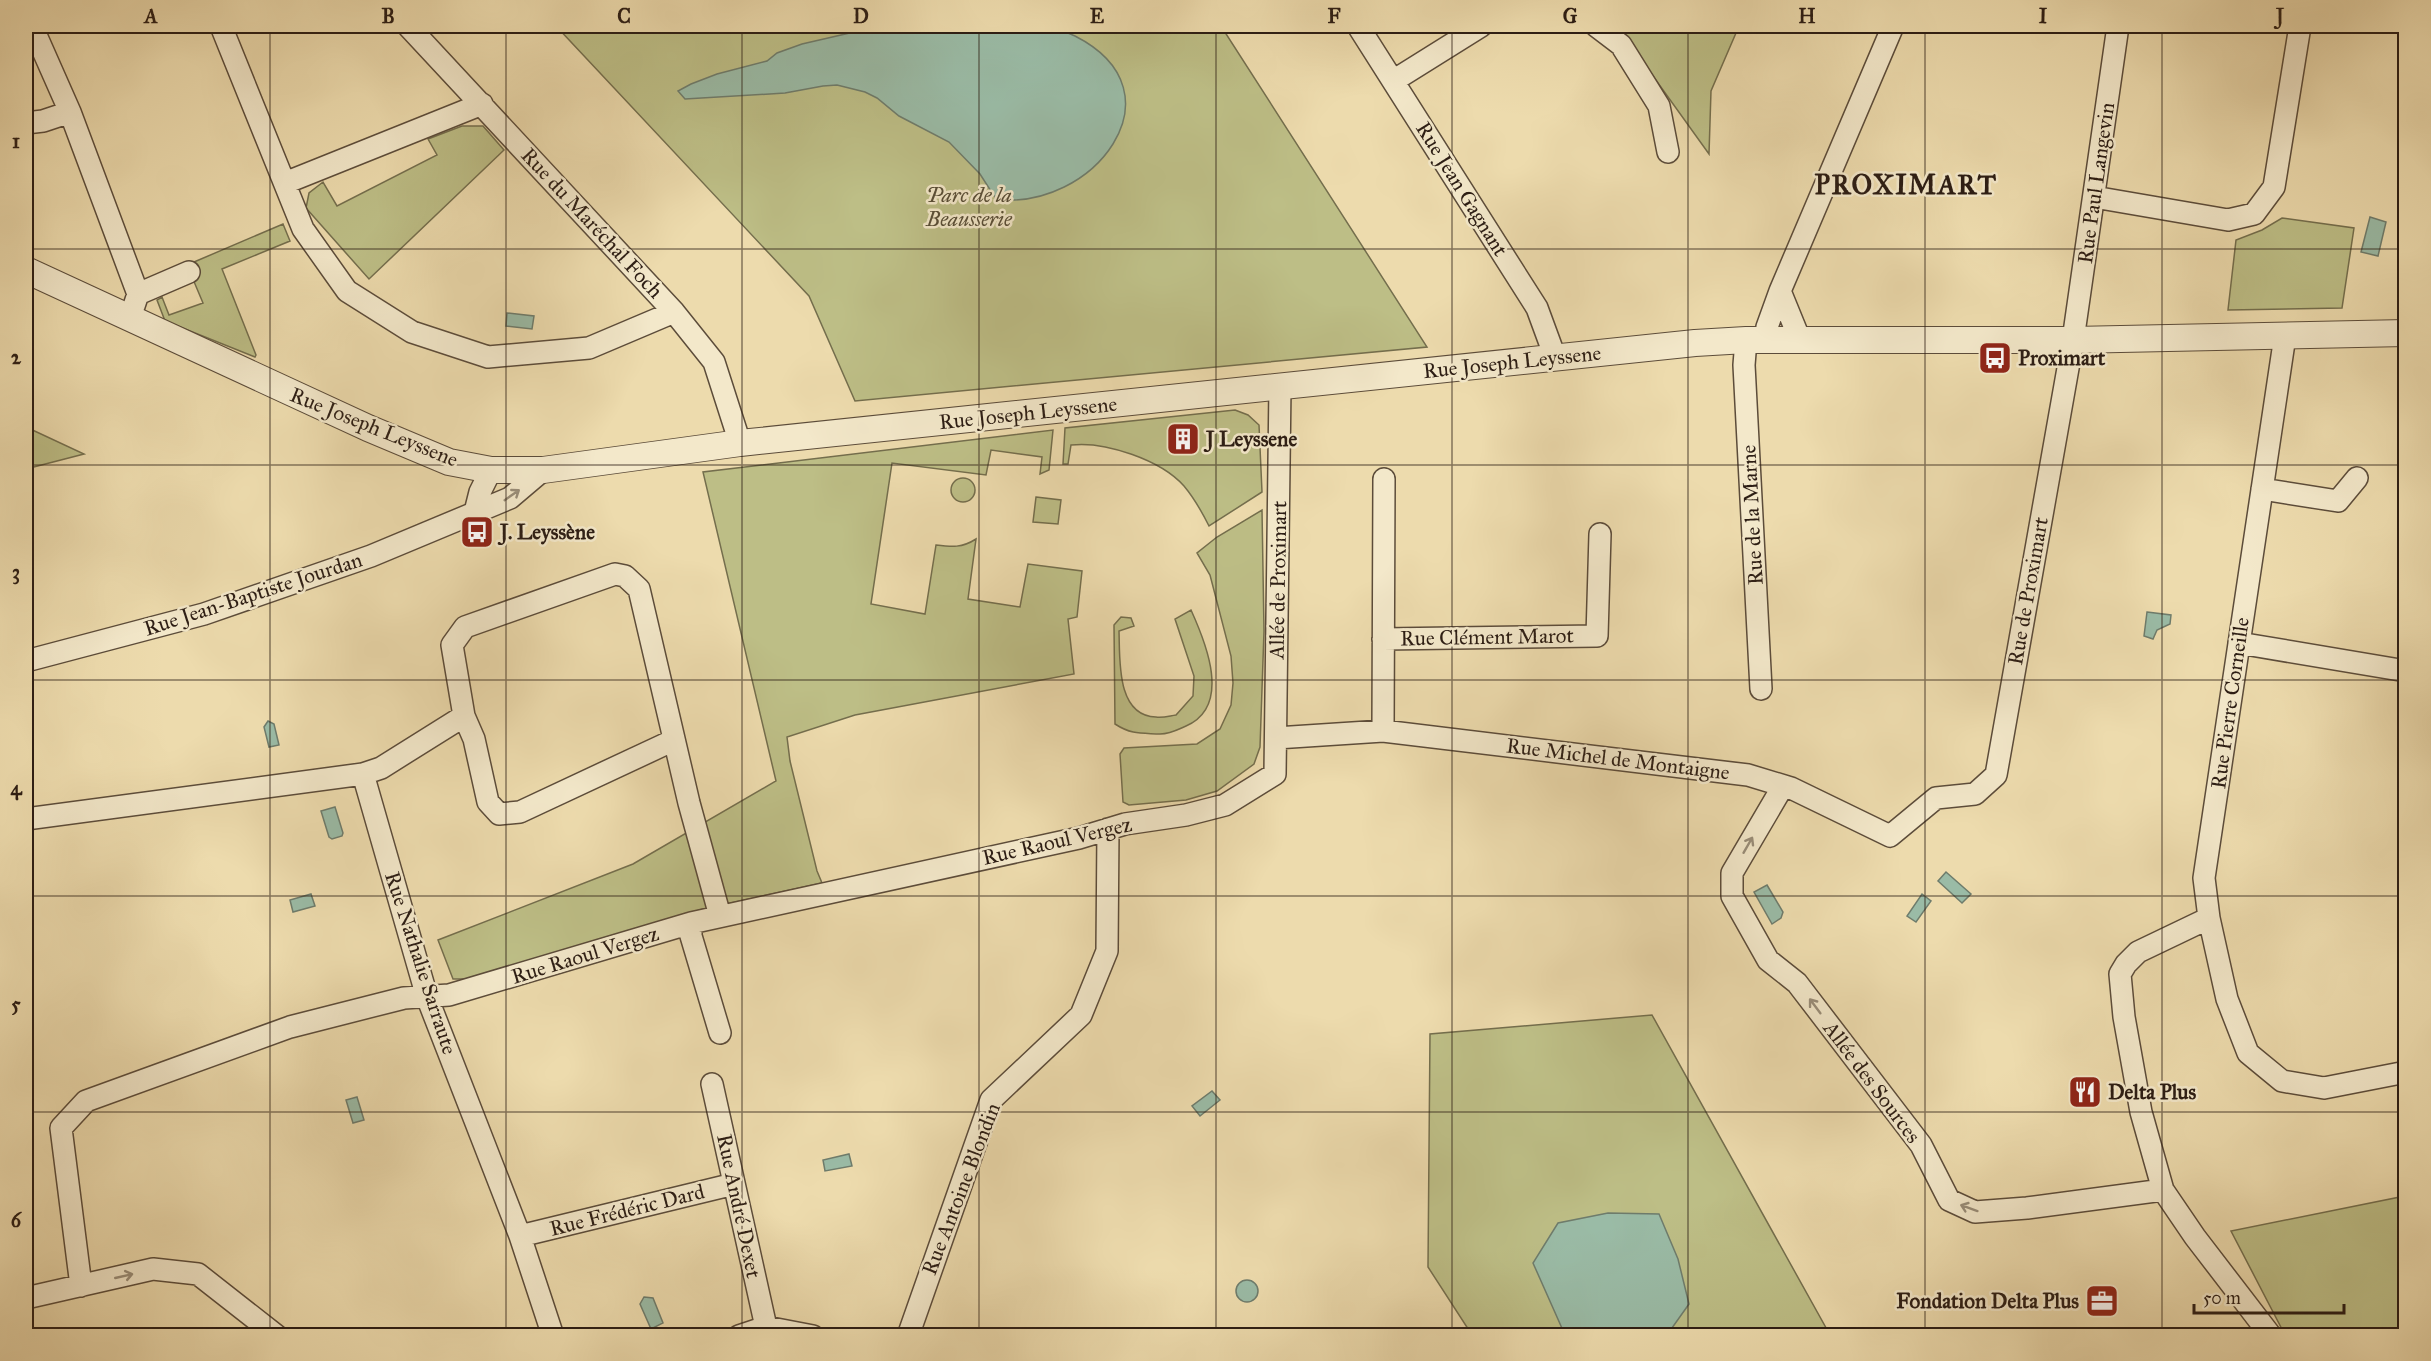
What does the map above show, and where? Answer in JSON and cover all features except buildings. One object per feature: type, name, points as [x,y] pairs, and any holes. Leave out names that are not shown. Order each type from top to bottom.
[{"type":"street","points":[[32,26],[70,112],[138,294],[130,318]]},
{"type":"street","points":[[221,26],[303,229],[347,291],[412,332],[488,357],[589,348],[674,312]]},
{"type":"street","name":"Rue du Maréchal Foch","points":[[408,26],[674,312],[714,362],[740,443]]},
{"type":"street","name":"Rue Jean Gagnant","points":[[1358,26],[1537,308],[1555,357]]},
{"type":"street","points":[[1393,81],[1481,26]]},
{"type":"street","points":[[1596,26],[1621,45],[1659,106],[1668,152]]},
{"type":"street","name":"Rue de la Marne","points":[[1761,689],[1744,365],[1756,341],[1767,327],[1780,291],[1893,26]]},
{"type":"street","name":"Rue Paul Langevin","points":[[2073,340],[2118,26]]},
{"type":"street","points":[[2094,197],[2228,220],[2254,214],[2274,187],[2300,26]]},
{"type":"street","points":[[285,183],[482,104]]},
{"type":"street","points":[[26,123],[43,121],[70,112]]},
{"type":"street","name":"Rue Joseph Leyssene","points":[[26,270],[368,429],[449,462],[492,470],[543,470],[740,443],[1555,357],[1756,341],[2073,340],[2406,333]]},
{"type":"street","points":[[138,294],[189,272]]},
{"type":"street","points":[[1780,291],[1800,340]]},
{"type":"street","name":"Rue Pierre Corneille","points":[[2285,336],[2205,878],[2210,918],[2227,999],[2248,1053],[2282,1081],[2324,1088],[2406,1072]]},
{"type":"street","name":"Rue de Proximart","points":[[1936,798],[1975,794],[1996,774],[2073,340]]},
{"type":"street","name":"Allée de Proximart","points":[[1275,774],[1280,386]]},
{"type":"street","points":[[475,512],[480,492],[492,470]]},
{"type":"street","name":"Rue Jean-Baptiste Jourdan","points":[[26,661],[204,614],[370,556],[510,498],[543,470]]},
{"type":"street","points":[[2262,489],[2338,501],[2357,478]]},
{"type":"street","points":[[1383,731],[1384,479]]},
{"type":"street","name":"Rue Clément Marot","points":[[1383,639],[1597,636],[1600,534]]},
{"type":"street","points":[[674,740],[519,812],[499,814],[488,802],[474,739],[464,716],[452,645],[465,627],[615,574],[625,576],[639,589],[674,740],[720,916]]},
{"type":"street","points":[[2239,643],[2406,671]]},
{"type":"street","points":[[26,819],[363,774],[381,768],[464,716]]},
{"type":"street","name":"Rue Michel de Montaigne","points":[[1276,738],[1383,731],[1748,775],[1783,786],[1890,836],[1936,798]]},
{"type":"street","name":"Rue Nathalie Sarraute","points":[[363,774],[427,997],[520,1236],[553,1335]]},
{"type":"street","name":"Rue Raoul Vergez","points":[[81,1286],[61,1128],[86,1101],[290,1027],[404,998],[449,995],[720,916],[1078,838],[1125,824],[1186,815],[1225,805],[1275,774]]},
{"type":"street","name":"Allée des Sources","points":[[1783,786],[1732,873],[1732,896],[1768,960],[1797,983],[1921,1145],[1950,1200],[1975,1212],[2027,1208],[2163,1190]]},
{"type":"street","name":"Rue Antoine Blondin","points":[[908,1335],[991,1100],[1081,1015],[1107,951],[1108,829]]},
{"type":"street","points":[[2210,918],[2138,952],[2120,974],[2124,1017],[2141,1112],[2163,1190],[2195,1237],[2271,1335]]},
{"type":"street","points":[[691,923],[692,936],[720,1033]]},
{"type":"street","name":"Rue André Dexet","points":[[712,1084],[766,1327]]},
{"type":"street","name":"Rue Frédéric Dard","points":[[520,1236],[734,1184]]},
{"type":"street","points":[[26,1298],[153,1269],[198,1274],[277,1335]]},
{"type":"street","points":[[739,1335],[766,1327],[813,1335]]},
{"type":"green space","name":"Parc de la Beausserie","points":[[556,26],[1221,26],[1427,347],[855,401],[809,296]]},
{"type":"green space","points":[[1617,26],[1739,26],[1711,91],[1709,154]]},
{"type":"green space","points":[[462,126],[483,126],[504,150],[369,279],[306,208],[309,193],[323,182],[337,206],[437,155],[428,139]]},
{"type":"green space","points":[[2282,218],[2354,228],[2342,308],[2228,310],[2236,240],[2262,230]]},
{"type":"green space","points":[[283,224],[290,241],[222,269],[255,357],[165,321],[157,300],[162,297],[169,315],[203,303],[187,265]]},
{"type":"green space","points":[[1235,410],[1248,415],[1259,425],[1262,492],[1209,526],[1198,505],[1184,486],[1161,468],[1132,454],[1100,446],[1071,445],[1068,464],[1063,464],[1065,428]]},
{"type":"green space","points":[[26,427],[84,454],[26,469]]},
{"type":"green space","points":[[1053,430],[1049,470],[1040,474],[1042,457],[991,450],[986,475],[892,463],[871,604],[925,614],[936,545],[957,546],[976,539],[968,599],[1020,607],[1028,564],[1082,571],[1077,617],[1068,619],[1074,674],[855,715],[787,737],[790,761],[822,883],[703,909],[466,979],[453,979],[438,940],[633,864],[776,781],[703,472]]},
{"type":"green space","points":[[963,478],[971,482],[975,490],[971,498],[963,502],[955,498],[951,490],[955,482]]},
{"type":"green space","points":[[1036,497],[1061,500],[1058,524],[1033,522]]},
{"type":"green space","points":[[1262,510],[1264,631],[1260,747],[1254,764],[1217,791],[1186,800],[1129,805],[1123,802],[1120,754],[1124,748],[1197,744],[1220,729],[1231,705],[1233,683],[1231,656],[1210,575],[1197,553],[1217,537]]},
{"type":"green space","points":[[1191,610],[1208,656],[1212,689],[1208,704],[1200,717],[1173,732],[1142,733],[1121,728],[1115,724],[1114,625],[1121,617],[1131,618],[1134,626],[1119,631],[1123,684],[1133,707],[1143,714],[1156,717],[1176,715],[1193,696],[1194,676],[1175,619]]},
{"type":"green space","points":[[1652,1015],[1830,1335],[1472,1335],[1428,1267],[1430,1034]]},
{"type":"green space","points":[[2405,1196],[2405,1335],[2285,1335],[2231,1231]]},
{"type":"shaded area","points":[[1038,25],[1052,27],[1075,36],[1108,60],[1123,87],[1124,116],[1113,144],[1092,168],[1064,187],[1031,198],[996,199],[980,174],[949,142],[899,116],[877,98],[865,92],[837,85],[785,93],[685,99],[678,91],[717,74],[767,61],[777,53],[802,44],[854,32],[867,26]]},
{"type":"shaded area","points":[[2370,217],[2386,222],[2378,256],[2361,252]]},
{"type":"shaded area","points":[[507,313],[534,316],[532,329],[506,326]]},
{"type":"shaded area","points":[[2147,612],[2171,615],[2170,624],[2157,630],[2153,639],[2144,636]]},
{"type":"shaded area","points":[[268,721],[274,724],[279,745],[269,747],[264,727]]},
{"type":"shaded area","points":[[335,807],[343,833],[342,836],[332,839],[329,837],[321,811]]},
{"type":"shaded area","points":[[1946,872],[1971,894],[1962,903],[1938,881]]},
{"type":"shaded area","points":[[1767,885],[1783,912],[1781,918],[1772,924],[1754,892]]},
{"type":"shaded area","points":[[311,894],[315,906],[293,912],[290,900]]},
{"type":"shaded area","points":[[1922,894],[1931,901],[1916,922],[1907,916]]},
{"type":"shaded area","points":[[1212,1091],[1220,1100],[1200,1116],[1192,1106]]},
{"type":"shaded area","points":[[357,1097],[364,1120],[353,1123],[346,1100]]},
{"type":"shaded area","points":[[849,1154],[852,1166],[825,1171],[823,1160]]},
{"type":"shaded area","points":[[1608,1213],[1659,1214],[1678,1259],[1689,1304],[1667,1335],[1565,1335],[1533,1263],[1558,1223]]},
{"type":"shaded area","points":[[1247,1280],[1255,1283],[1258,1291],[1255,1299],[1247,1302],[1239,1299],[1236,1291],[1239,1283]]},
{"type":"shaded area","points":[[644,1297],[653,1298],[663,1323],[651,1329],[640,1304]]},
{"type":"place","name":"Proximart","points":[[1995,358]]},
{"type":"place","name":"J Leyssene","points":[[1183,439]]},
{"type":"place","name":"J. Leyssène","points":[[477,532]]},
{"type":"place","name":"Delta Plus","points":[[2085,1092]]},
{"type":"place","name":"Fondation Delta Plus","points":[[2102,1301]]},
{"type":"district","name":"PROXIMART","points":[[1906,185]]}]
